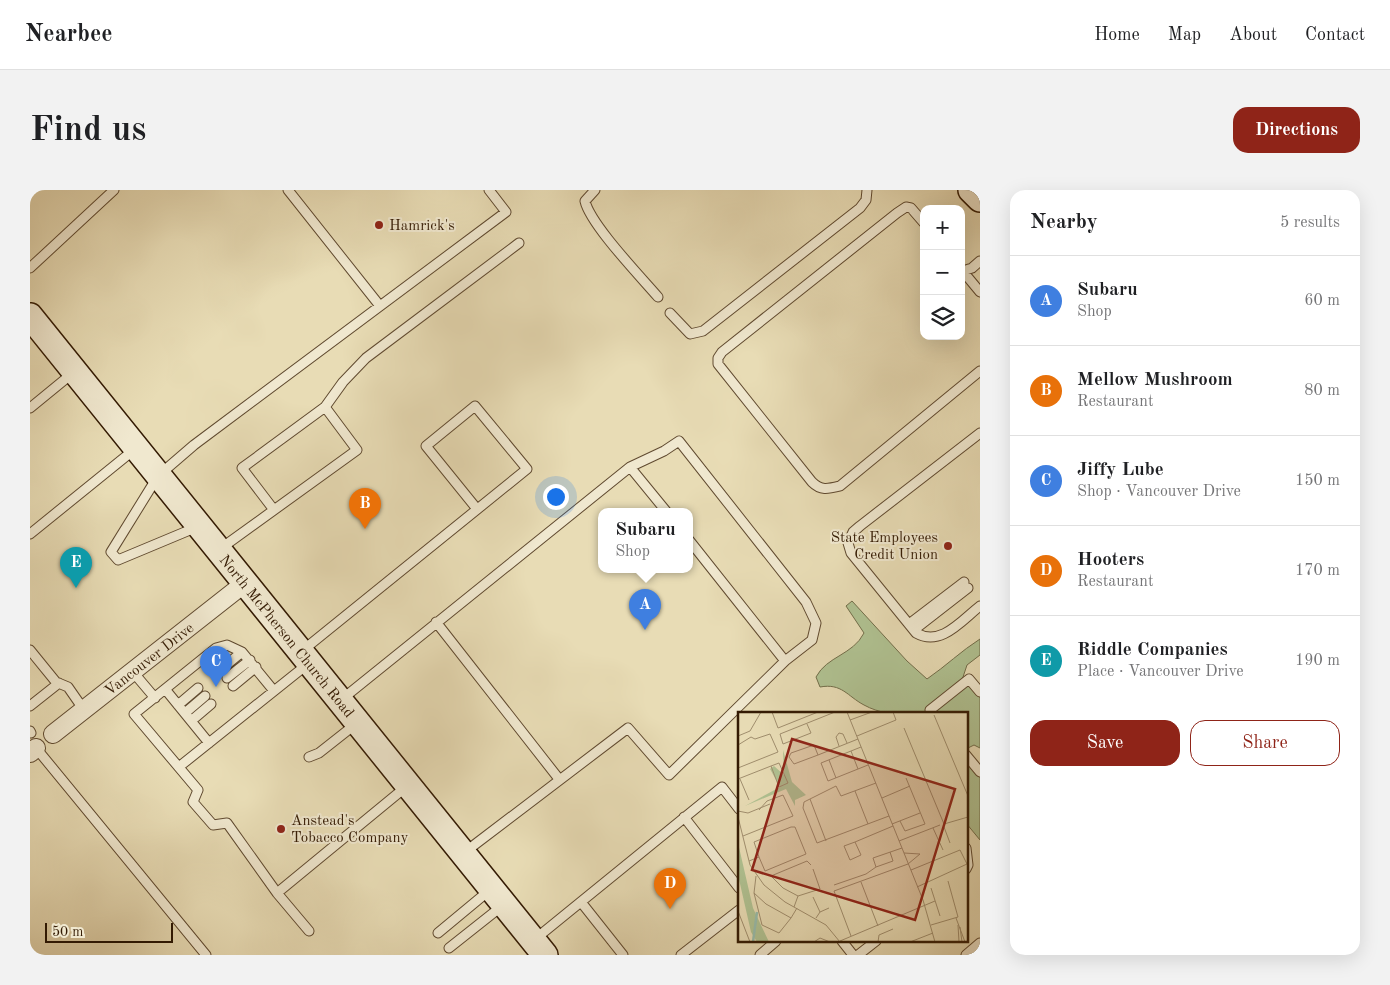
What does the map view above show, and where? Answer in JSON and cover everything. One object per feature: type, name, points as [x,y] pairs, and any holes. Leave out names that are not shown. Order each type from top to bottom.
[{"type":"main road","points":[[971,190],[980,199]]},
{"type":"main road","name":"North McPherson Church Road","points":[[30,316],[407,786],[540,948]]},
{"type":"street","name":"Vancouver Drive","points":[[53,734],[245,583]]},
{"type":"lane","points":[[30,268],[114,190]]},
{"type":"lane","points":[[288,190],[380,306]]},
{"type":"lane","points":[[199,526],[118,560],[111,552],[158,476],[194,445],[506,212],[489,190]]},
{"type":"lane","points":[[595,190],[585,201],[586,208],[596,223],[658,297]]},
{"type":"lane","points":[[670,313],[690,334],[703,331],[860,208],[866,200],[867,190]]},
{"type":"lane","points":[[920,218],[911,208],[906,207],[896,213],[722,352],[718,358],[718,364],[812,482],[818,488],[824,489],[840,486],[980,371]]},
{"type":"lane","points":[[274,510],[242,468],[325,407],[366,358],[519,243]]},
{"type":"lane","points":[[965,269],[972,268],[980,261]]},
{"type":"lane","points":[[965,274],[980,292]]},
{"type":"lane","points":[[30,408],[75,372]]},
{"type":"lane","points":[[180,766],[274,691],[304,658],[477,509],[527,469],[475,406],[426,446],[477,509]]},
{"type":"lane","points":[[218,550],[357,450],[325,407]]},
{"type":"lane","points":[[980,433],[860,526],[853,532],[848,543],[851,553],[912,627],[925,638],[944,635],[980,606]]},
{"type":"lane","points":[[339,701],[630,467],[664,451],[679,440],[806,602],[816,623],[812,640],[785,661],[669,775],[628,728],[462,854]]},
{"type":"lane","points":[[30,534],[136,448]]},
{"type":"lane","points":[[630,467],[664,508]]},
{"type":"lane","points":[[693,545],[785,661]]},
{"type":"lane","points":[[912,627],[966,585]]},
{"type":"lane","points":[[436,622],[559,779]]},
{"type":"lane","points":[[274,691],[242,652],[227,645],[216,648],[134,714],[180,766],[198,790],[193,802],[213,825],[227,823],[277,892],[309,931]]},
{"type":"lane","points":[[30,650],[59,683],[68,687],[84,710]]},
{"type":"lane","points":[[220,670],[242,652]]},
{"type":"lane","points":[[230,682],[253,664]]},
{"type":"lane","points":[[134,672],[155,698]]},
{"type":"lane","points":[[932,712],[930,710],[969,679],[980,692]]},
{"type":"lane","points":[[30,706],[59,683]]},
{"type":"lane","points":[[178,705],[198,688]]},
{"type":"lane","points":[[165,689],[209,743]]},
{"type":"lane","points":[[185,713],[205,696]]},
{"type":"lane","points":[[191,721],[211,704]]},
{"type":"lane","points":[[308,758],[318,754],[357,723]]},
{"type":"lane","points":[[32,741],[206,955]]},
{"type":"lane","points":[[968,757],[980,772]]},
{"type":"lane","points":[[277,892],[407,786]]},
{"type":"lane","points":[[540,948],[580,902],[722,787],[738,808]]},
{"type":"lane","points":[[684,817],[738,887]]},
{"type":"lane","points":[[438,933],[498,897]]},
{"type":"lane","points":[[449,948],[498,897]]},
{"type":"lane","points":[[580,902],[623,955]]},
{"type":"lane","points":[[681,955],[738,911]]},
{"type":"lane","points":[[760,955],[775,942]]},
{"type":"lane","points":[[843,942],[854,955]]},
{"type":"lane","points":[[858,955],[875,942]]},
{"type":"lane","points":[[966,955],[980,943]]},
{"type":"green space","points":[[852,601],[907,661],[927,679],[980,639],[980,655],[967,665],[962,680],[980,695],[980,748],[974,745],[968,748],[968,712],[884,712],[864,705],[844,691],[834,687],[820,687],[816,677],[821,670],[853,646],[864,633],[846,606]]},
{"type":"green space","points":[[968,754],[980,769],[980,840],[968,825]]},
{"type":"place","name":"Hamrick's","points":[[379,225]]},
{"type":"place","name":"Mellow Mushroom","points":[[365,529]]},
{"type":"place","name":"State Employees Credit Union","points":[[948,546]]},
{"type":"place","name":"Riddle Companies","points":[[76,588]]},
{"type":"place","name":"Subaru","points":[[645,630]]},
{"type":"place","name":"Jiffy Lube","points":[[216,687]]},
{"type":"place","name":"Anstead's Tobacco Company","points":[[281,829]]},
{"type":"place","name":"Hooters","points":[[670,909]]}]
